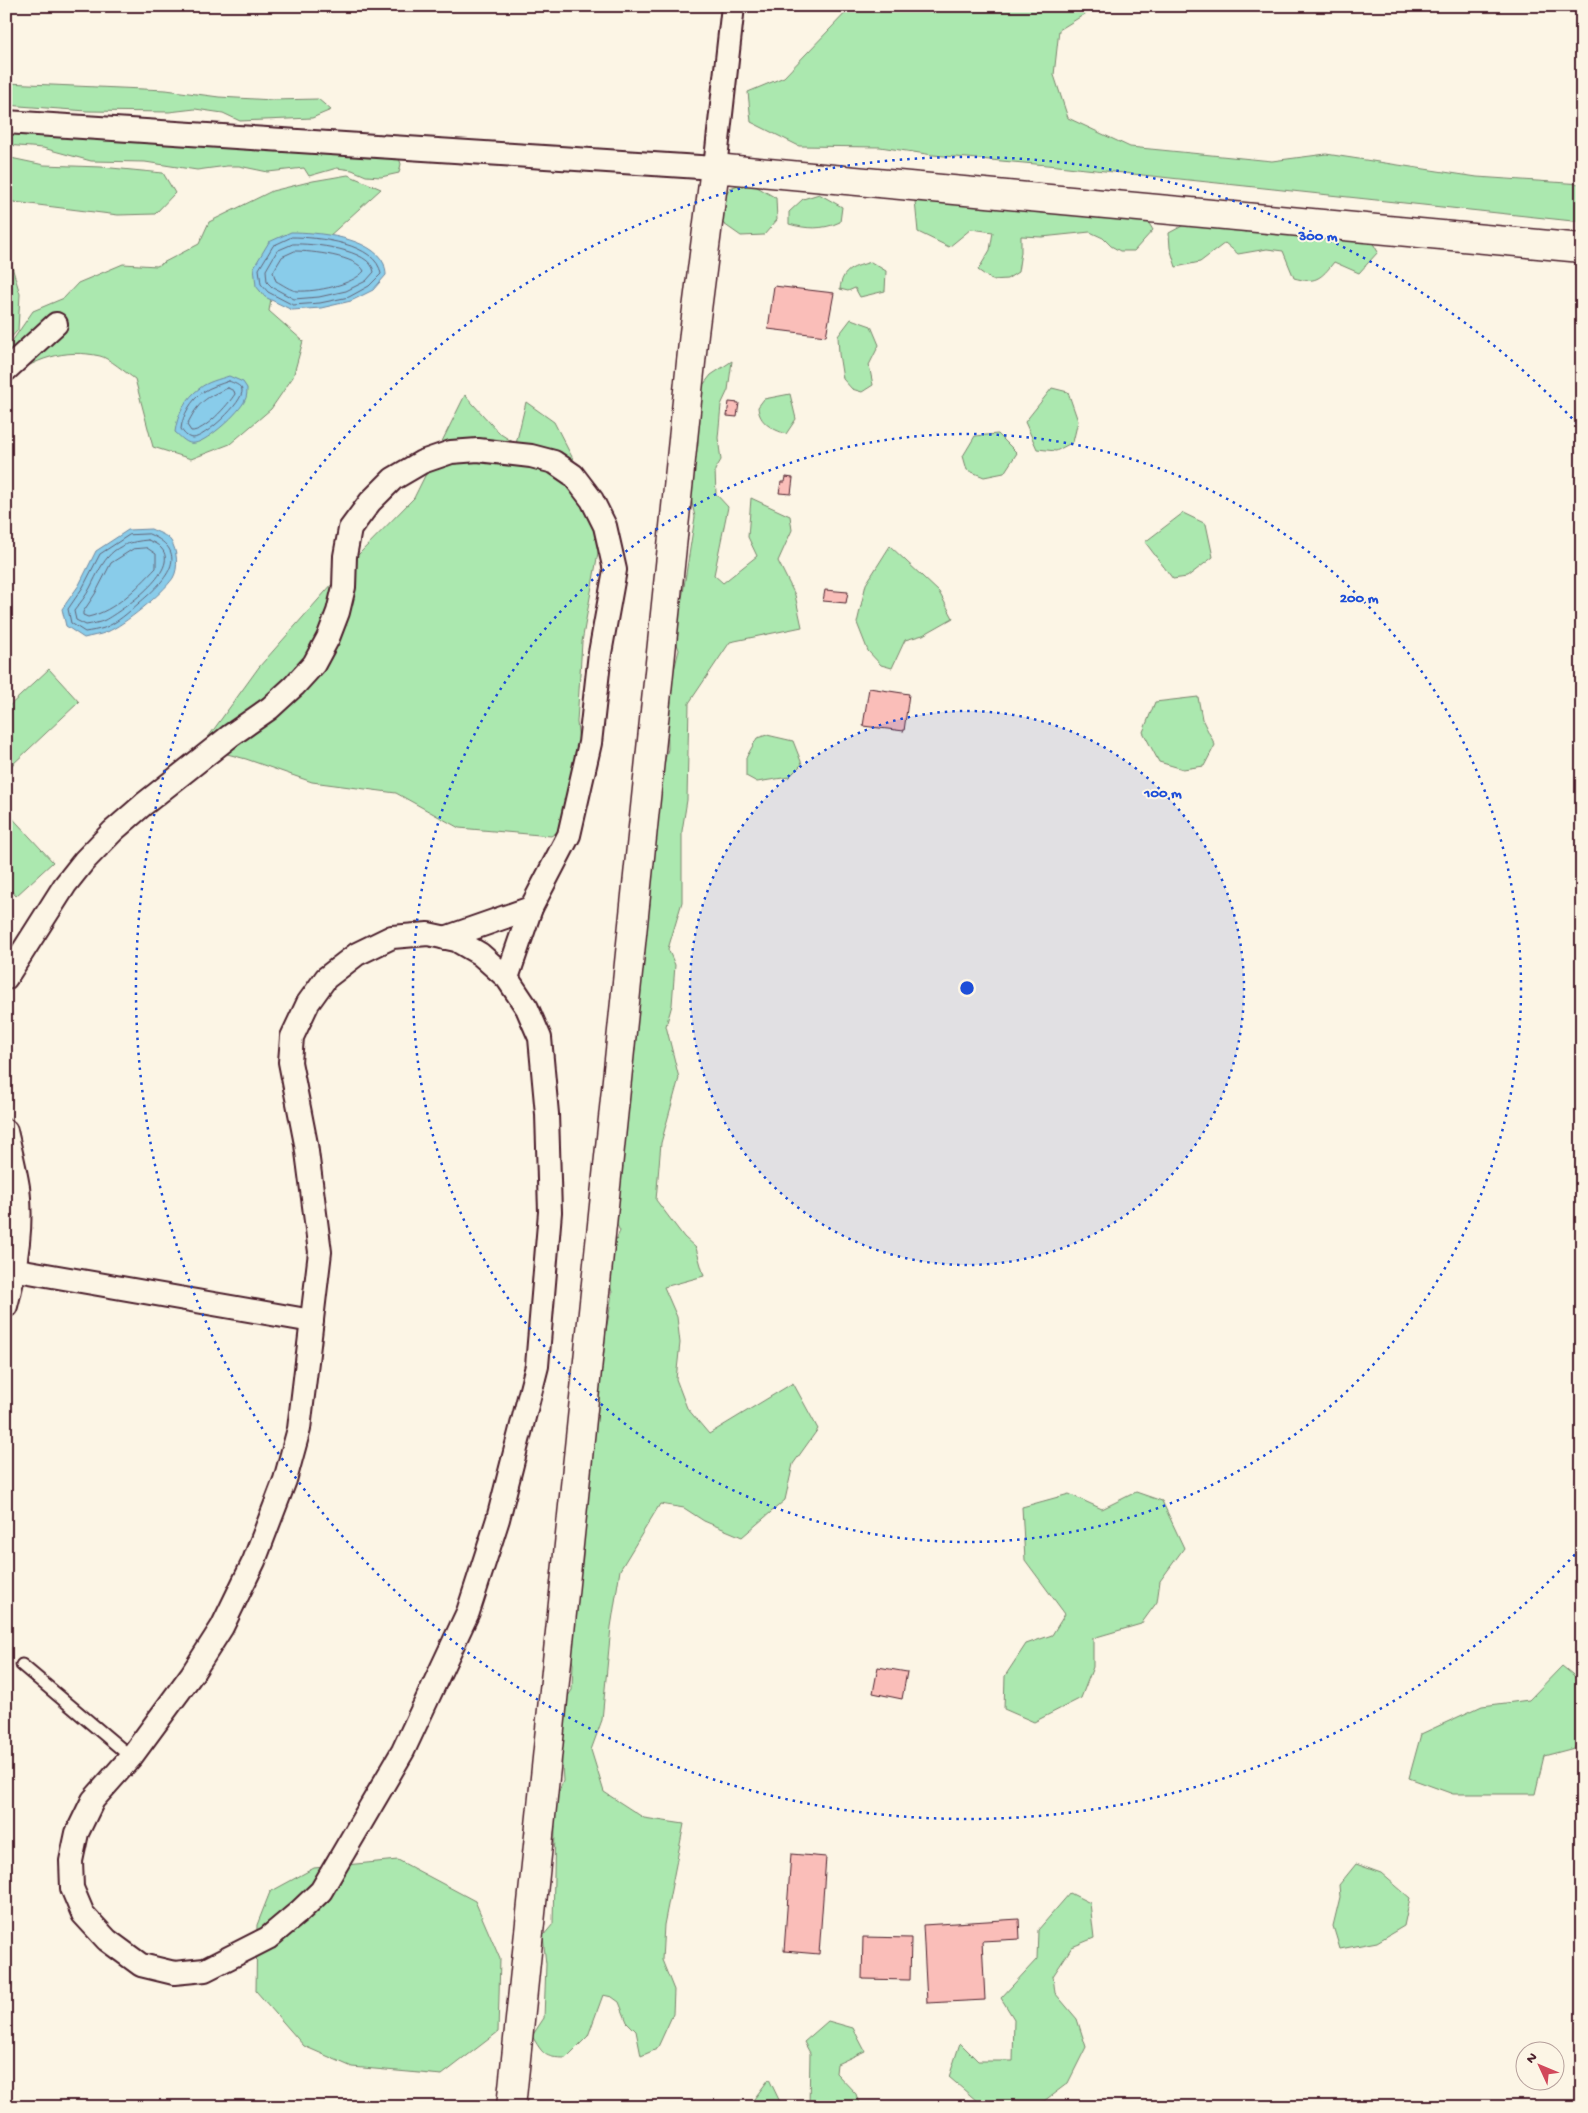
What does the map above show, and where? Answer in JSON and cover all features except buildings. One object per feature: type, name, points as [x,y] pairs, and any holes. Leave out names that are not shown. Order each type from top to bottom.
[{"type":"street","points":[[511,2107],[694,333],[733,6]]},
{"type":"street","points":[[6,122],[715,168],[1582,248]]},
{"type":"street","points":[[6,370],[56,324]]},
{"type":"street","points":[[6,978],[65,885],[84,861],[113,831],[165,787],[270,708],[314,664],[328,638],[338,612],[344,587],[345,556],[350,528],[370,502],[393,479],[422,462],[451,452],[478,450],[531,456],[554,462],[573,475],[592,500],[605,526],[615,570],[600,653],[590,743],[569,835],[531,908],[507,978]]},
{"type":"street","points":[[445,938],[531,908]]},
{"type":"street","points":[[428,934],[456,940],[480,954],[507,978],[527,1008],[540,1038],[547,1114],[550,1212],[537,1366],[498,1519],[468,1612],[403,1751],[321,1891],[268,1938],[205,1970],[174,1973],[141,1965],[107,1940],[83,1914],[72,1888],[71,1861],[76,1833],[94,1800],[131,1757],[192,1674],[222,1627],[254,1560],[285,1480],[299,1429],[320,1252],[306,1144],[290,1062],[292,1037],[308,1003],[326,978],[357,954],[392,937],[428,934]]},
{"type":"street","points":[[6,1131],[18,1188],[19,1222],[10,1269],[6,1306]]},
{"type":"street","points":[[10,1269],[312,1321]]},
{"type":"lane","points":[[22,1665],[131,1757]]},
{"type":"green space","points":[[852,6],[1098,6],[1059,30],[1054,75],[1068,118],[1130,147],[1272,161],[1326,154],[1477,177],[1582,184],[1582,222],[1058,166],[933,155],[880,147],[799,146],[751,122],[748,92],[784,77]]},
{"type":"green space","points":[[6,83],[166,90],[219,97],[273,100],[318,99],[331,110],[312,118],[240,121],[223,113],[195,109],[169,112],[87,111],[6,105]]},
{"type":"green space","points":[[6,129],[399,158],[401,164],[399,173],[381,177],[366,176],[352,170],[337,168],[309,176],[304,168],[268,172],[239,166],[227,166],[197,170],[145,162],[91,161],[43,148],[6,145]]},
{"type":"green space","points":[[6,157],[44,165],[101,167],[163,173],[175,193],[155,214],[118,215],[6,201]]},
{"type":"green space","points":[[348,175],[381,189],[273,287],[269,311],[303,341],[293,377],[271,409],[230,444],[191,459],[153,447],[135,379],[104,357],[74,353],[50,357],[27,366],[6,380],[6,350],[33,311],[64,298],[78,283],[123,264],[157,266],[199,244],[209,222],[272,191]]},
{"type":"green space","points":[[752,184],[776,198],[777,220],[764,235],[741,236],[721,222],[724,199],[730,188],[738,185]]},
{"type":"green space","points":[[819,194],[842,207],[840,222],[814,228],[789,224],[789,212],[803,199]]},
{"type":"green space","points":[[953,197],[1147,220],[1153,230],[1134,251],[1120,251],[1103,238],[1090,232],[1042,237],[1021,236],[1018,272],[1007,279],[992,280],[978,270],[990,250],[993,232],[971,229],[949,247],[918,232],[915,201]]},
{"type":"green space","points":[[1197,218],[1371,240],[1378,252],[1359,273],[1334,262],[1325,273],[1312,280],[1294,278],[1283,251],[1267,249],[1238,254],[1225,243],[1200,262],[1176,267],[1170,248],[1169,233]]},
{"type":"green space","points":[[6,257],[10,260],[20,294],[18,330],[6,343]]},
{"type":"green space","points":[[871,262],[886,271],[885,291],[860,297],[855,288],[848,291],[840,289],[841,282],[846,273],[854,267]]},
{"type":"green space","points":[[851,319],[871,326],[879,345],[869,365],[873,385],[862,392],[852,389],[843,379],[839,354],[838,336]]},
{"type":"green space","points":[[732,361],[728,390],[721,405],[718,438],[721,460],[715,470],[716,494],[728,507],[714,575],[723,583],[757,556],[748,537],[751,498],[790,516],[792,530],[778,561],[795,595],[802,627],[730,642],[689,703],[687,800],[682,831],[682,902],[668,949],[675,965],[672,1005],[666,1026],[679,1078],[661,1143],[656,1200],[684,1237],[696,1248],[704,1276],[664,1287],[677,1317],[680,1343],[676,1379],[687,1408],[709,1434],[793,1383],[818,1429],[793,1464],[785,1500],[742,1537],[704,1521],[684,1508],[660,1504],[620,1570],[611,1627],[602,1720],[591,1750],[604,1792],[644,1818],[684,1824],[664,1925],[662,1960],[674,1990],[673,2014],[657,2049],[641,2056],[636,2031],[627,2022],[619,2002],[612,1997],[603,1995],[588,2036],[566,2058],[559,2058],[545,2054],[532,2036],[544,2018],[546,1964],[543,1936],[553,1924],[555,1827],[551,1812],[563,1781],[561,1751],[566,1699],[572,1690],[573,1664],[570,1653],[592,1461],[599,1360],[612,1292],[609,1281],[613,1246],[620,1231],[613,1217],[660,777],[668,749],[667,717],[673,674],[679,650],[674,635],[683,593],[695,517],[687,479],[689,460],[698,446],[696,394],[711,375]]},
{"type":"green space","points":[[1052,388],[1068,392],[1078,421],[1073,442],[1056,451],[1037,449],[1025,422]]},
{"type":"green space","points":[[790,394],[796,419],[786,434],[767,425],[759,413],[758,407],[764,399]]},
{"type":"green space","points":[[465,395],[499,433],[516,444],[526,402],[554,422],[604,519],[582,642],[577,722],[582,771],[575,821],[551,836],[459,828],[396,793],[312,782],[246,759],[201,747],[259,667],[355,558],[414,498]]},
{"type":"green space","points":[[998,434],[1017,453],[1004,473],[984,477],[967,470],[963,456],[975,436]]},
{"type":"green space","points":[[1183,513],[1206,524],[1213,557],[1187,577],[1173,579],[1145,542]]},
{"type":"green space","points":[[890,546],[939,592],[953,618],[923,635],[905,640],[892,668],[881,665],[868,651],[857,623],[866,584]]},
{"type":"green space","points":[[49,669],[79,702],[12,765],[6,759],[6,709]]},
{"type":"green space","points":[[1198,697],[1202,719],[1215,745],[1204,766],[1183,769],[1159,762],[1143,732],[1155,702]]},
{"type":"green space","points":[[767,735],[793,741],[802,764],[789,777],[757,782],[746,776],[746,758],[757,738]]},
{"type":"green space","points":[[6,811],[53,862],[16,896],[6,885]]},
{"type":"green space","points":[[1136,1492],[1162,1501],[1184,1548],[1160,1581],[1157,1602],[1141,1624],[1093,1638],[1093,1667],[1081,1698],[1034,1722],[1004,1709],[1005,1676],[1026,1644],[1052,1635],[1065,1614],[1025,1560],[1022,1507],[1069,1494],[1102,1509]]},
{"type":"green space","points":[[1562,1666],[1582,1682],[1582,1746],[1544,1756],[1535,1794],[1453,1794],[1409,1778],[1421,1734],[1482,1706],[1529,1700]]},
{"type":"green space","points":[[398,1860],[475,1901],[500,1959],[498,2032],[442,2075],[352,2067],[304,2046],[256,1991],[257,1925],[270,1892],[314,1868]]},
{"type":"green space","points":[[1356,1864],[1381,1873],[1410,1898],[1404,1926],[1377,1942],[1340,1949],[1333,1926],[1340,1897],[1339,1885]]},
{"type":"green space","points":[[1070,1893],[1090,1903],[1094,1938],[1072,1947],[1053,1976],[1055,1993],[1077,2019],[1086,2047],[1068,2083],[1036,2107],[984,2107],[949,2077],[960,2043],[978,2061],[1013,2061],[1014,2019],[1001,1998],[1037,1959],[1038,1930]]},
{"type":"green space","points":[[828,2021],[853,2028],[865,2051],[837,2064],[836,2073],[856,2094],[860,2107],[809,2107],[810,2053],[804,2042]]},
{"type":"green space","points":[[769,2079],[782,2106],[794,2107],[748,2107]]},
{"type":"water","points":[[291,232],[328,235],[356,242],[378,255],[384,264],[386,275],[373,290],[351,301],[321,308],[292,310],[265,297],[256,286],[254,267],[269,242]]},
{"type":"water","points":[[229,376],[243,382],[247,388],[246,397],[242,405],[237,412],[208,437],[195,443],[189,443],[184,440],[175,432],[180,413],[186,402],[203,386]]},
{"type":"water","points":[[151,529],[169,539],[175,549],[176,569],[168,585],[132,616],[107,632],[84,638],[66,626],[62,609],[79,585],[96,551],[128,530]]}]
